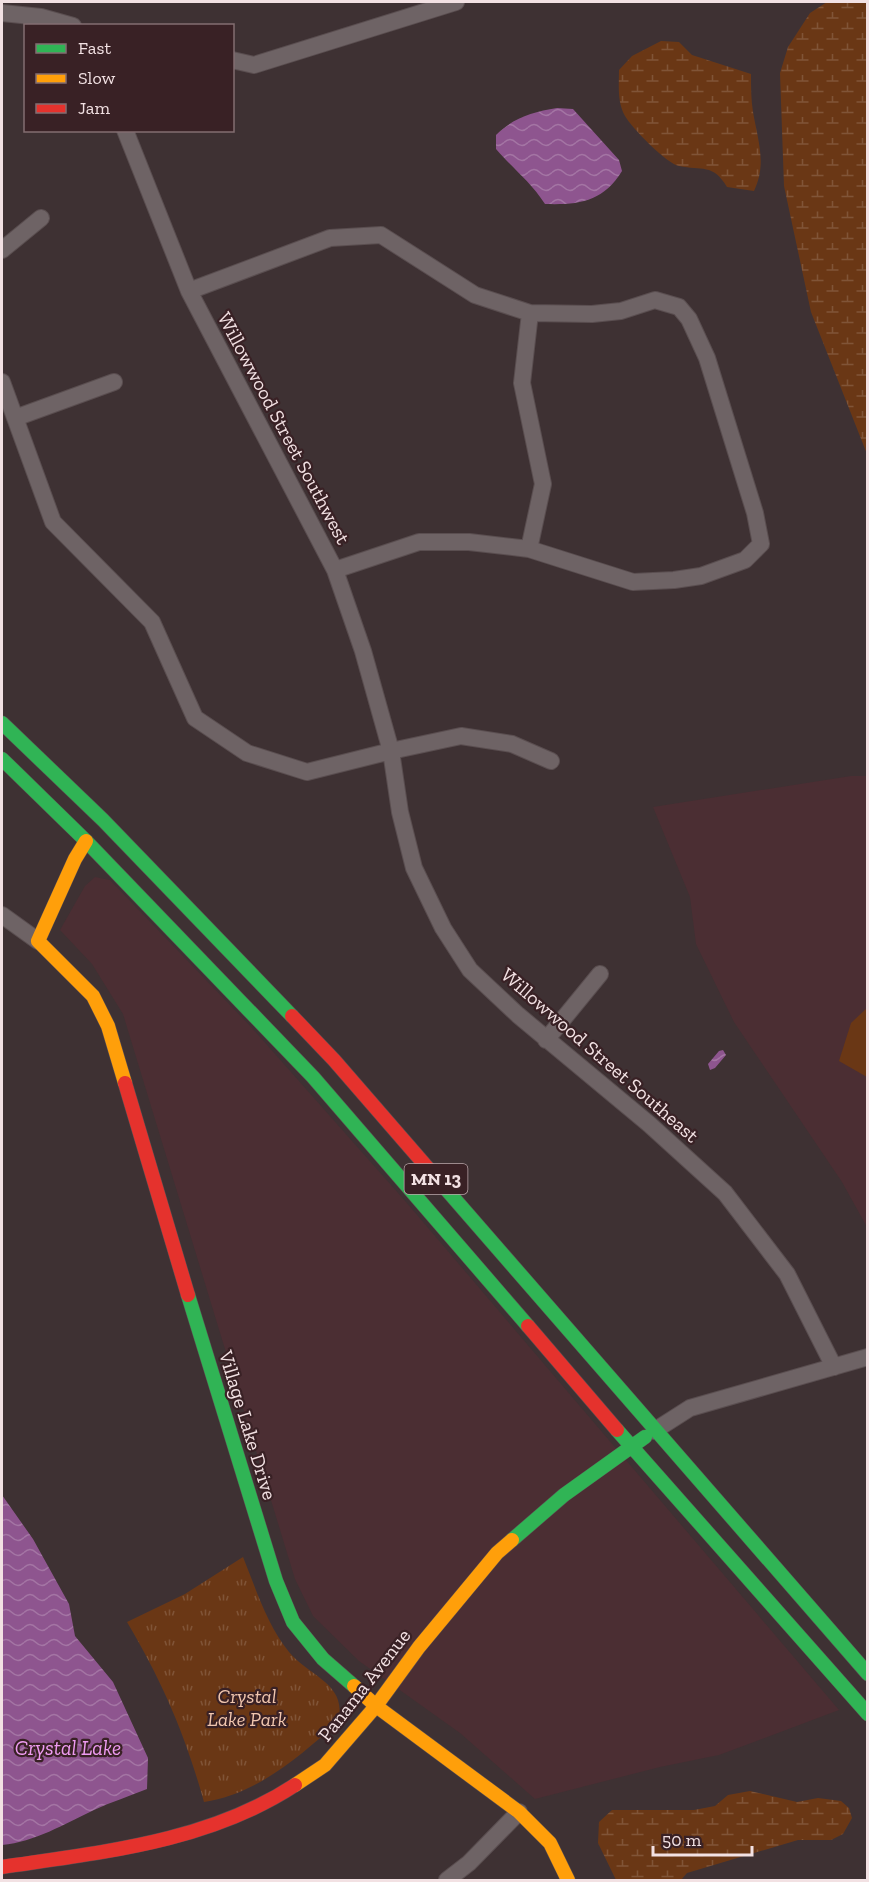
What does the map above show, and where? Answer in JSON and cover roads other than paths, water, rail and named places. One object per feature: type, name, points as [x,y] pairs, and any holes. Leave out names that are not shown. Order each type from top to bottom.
[{"type":"main road","name":"MN 13","points":[[2,723],[103,820],[334,1060],[867,1674]]},
{"type":"main road","name":"MN 13","points":[[2,759],[86,841],[313,1077],[867,1714]]},
{"type":"main road","points":[[38,941],[75,859],[86,841]]},
{"type":"main road","name":"Village Lake Drive","points":[[38,941],[93,996],[108,1026],[139,1124],[219,1400],[293,1622],[324,1659],[376,1706],[519,1812],[550,1843],[568,1881]]},
{"type":"main road","name":"Panama Avenue","points":[[2,1867],[138,1847],[223,1824],[281,1794],[325,1765],[376,1706],[419,1647],[497,1553],[564,1495],[654,1431]]},
{"type":"street","points":[[234,60],[254,65],[456,2]]},
{"type":"street","points":[[2,13],[65,24]]},
{"type":"street","name":"Willowwood Street Southwest","points":[[126,132],[189,291],[336,570],[363,651],[391,751]]},
{"type":"street","points":[[2,250],[40,218]]},
{"type":"street","points":[[189,291],[330,238],[381,235],[475,295],[530,313],[592,314],[621,311],[656,300],[679,307],[689,319],[707,358],[755,513],[761,544],[745,560],[701,576],[633,582],[529,549],[469,542],[419,542],[336,570]]},
{"type":"street","points":[[529,549],[543,484],[522,383],[530,313]]},
{"type":"street","points":[[2,382],[53,522],[152,622],[195,717],[247,753],[307,772],[461,736],[512,744],[551,761]]},
{"type":"street","points":[[15,418],[114,382]]},
{"type":"street","name":"Willowwood Street Southeast","points":[[391,751],[400,812],[414,868],[443,928],[470,970],[546,1040],[649,1124],[725,1193],[787,1274],[834,1367]]},
{"type":"street","points":[[2,915],[38,941]]},
{"type":"street","points":[[546,1040],[600,974]]},
{"type":"street","points":[[654,1431],[690,1408],[867,1357]]},
{"type":"street","points":[[447,1881],[469,1863],[519,1812]]},
{"type":"water","points":[[557,108],[573,109],[619,160],[622,171],[615,181],[589,200],[569,204],[545,204],[496,149],[496,135],[509,124],[531,114]]},
{"type":"water","points":[[723,1050],[726,1055],[715,1068],[710,1070],[708,1064],[719,1051]]},
{"type":"water","name":"Crystal Lake","points":[[2,1495],[33,1539],[69,1604],[75,1636],[113,1682],[148,1758],[147,1789],[100,1807],[38,1836],[2,1845]]},
{"type":"park label","name":"Crystal Lake Park","points":[[247,1708]]}]
